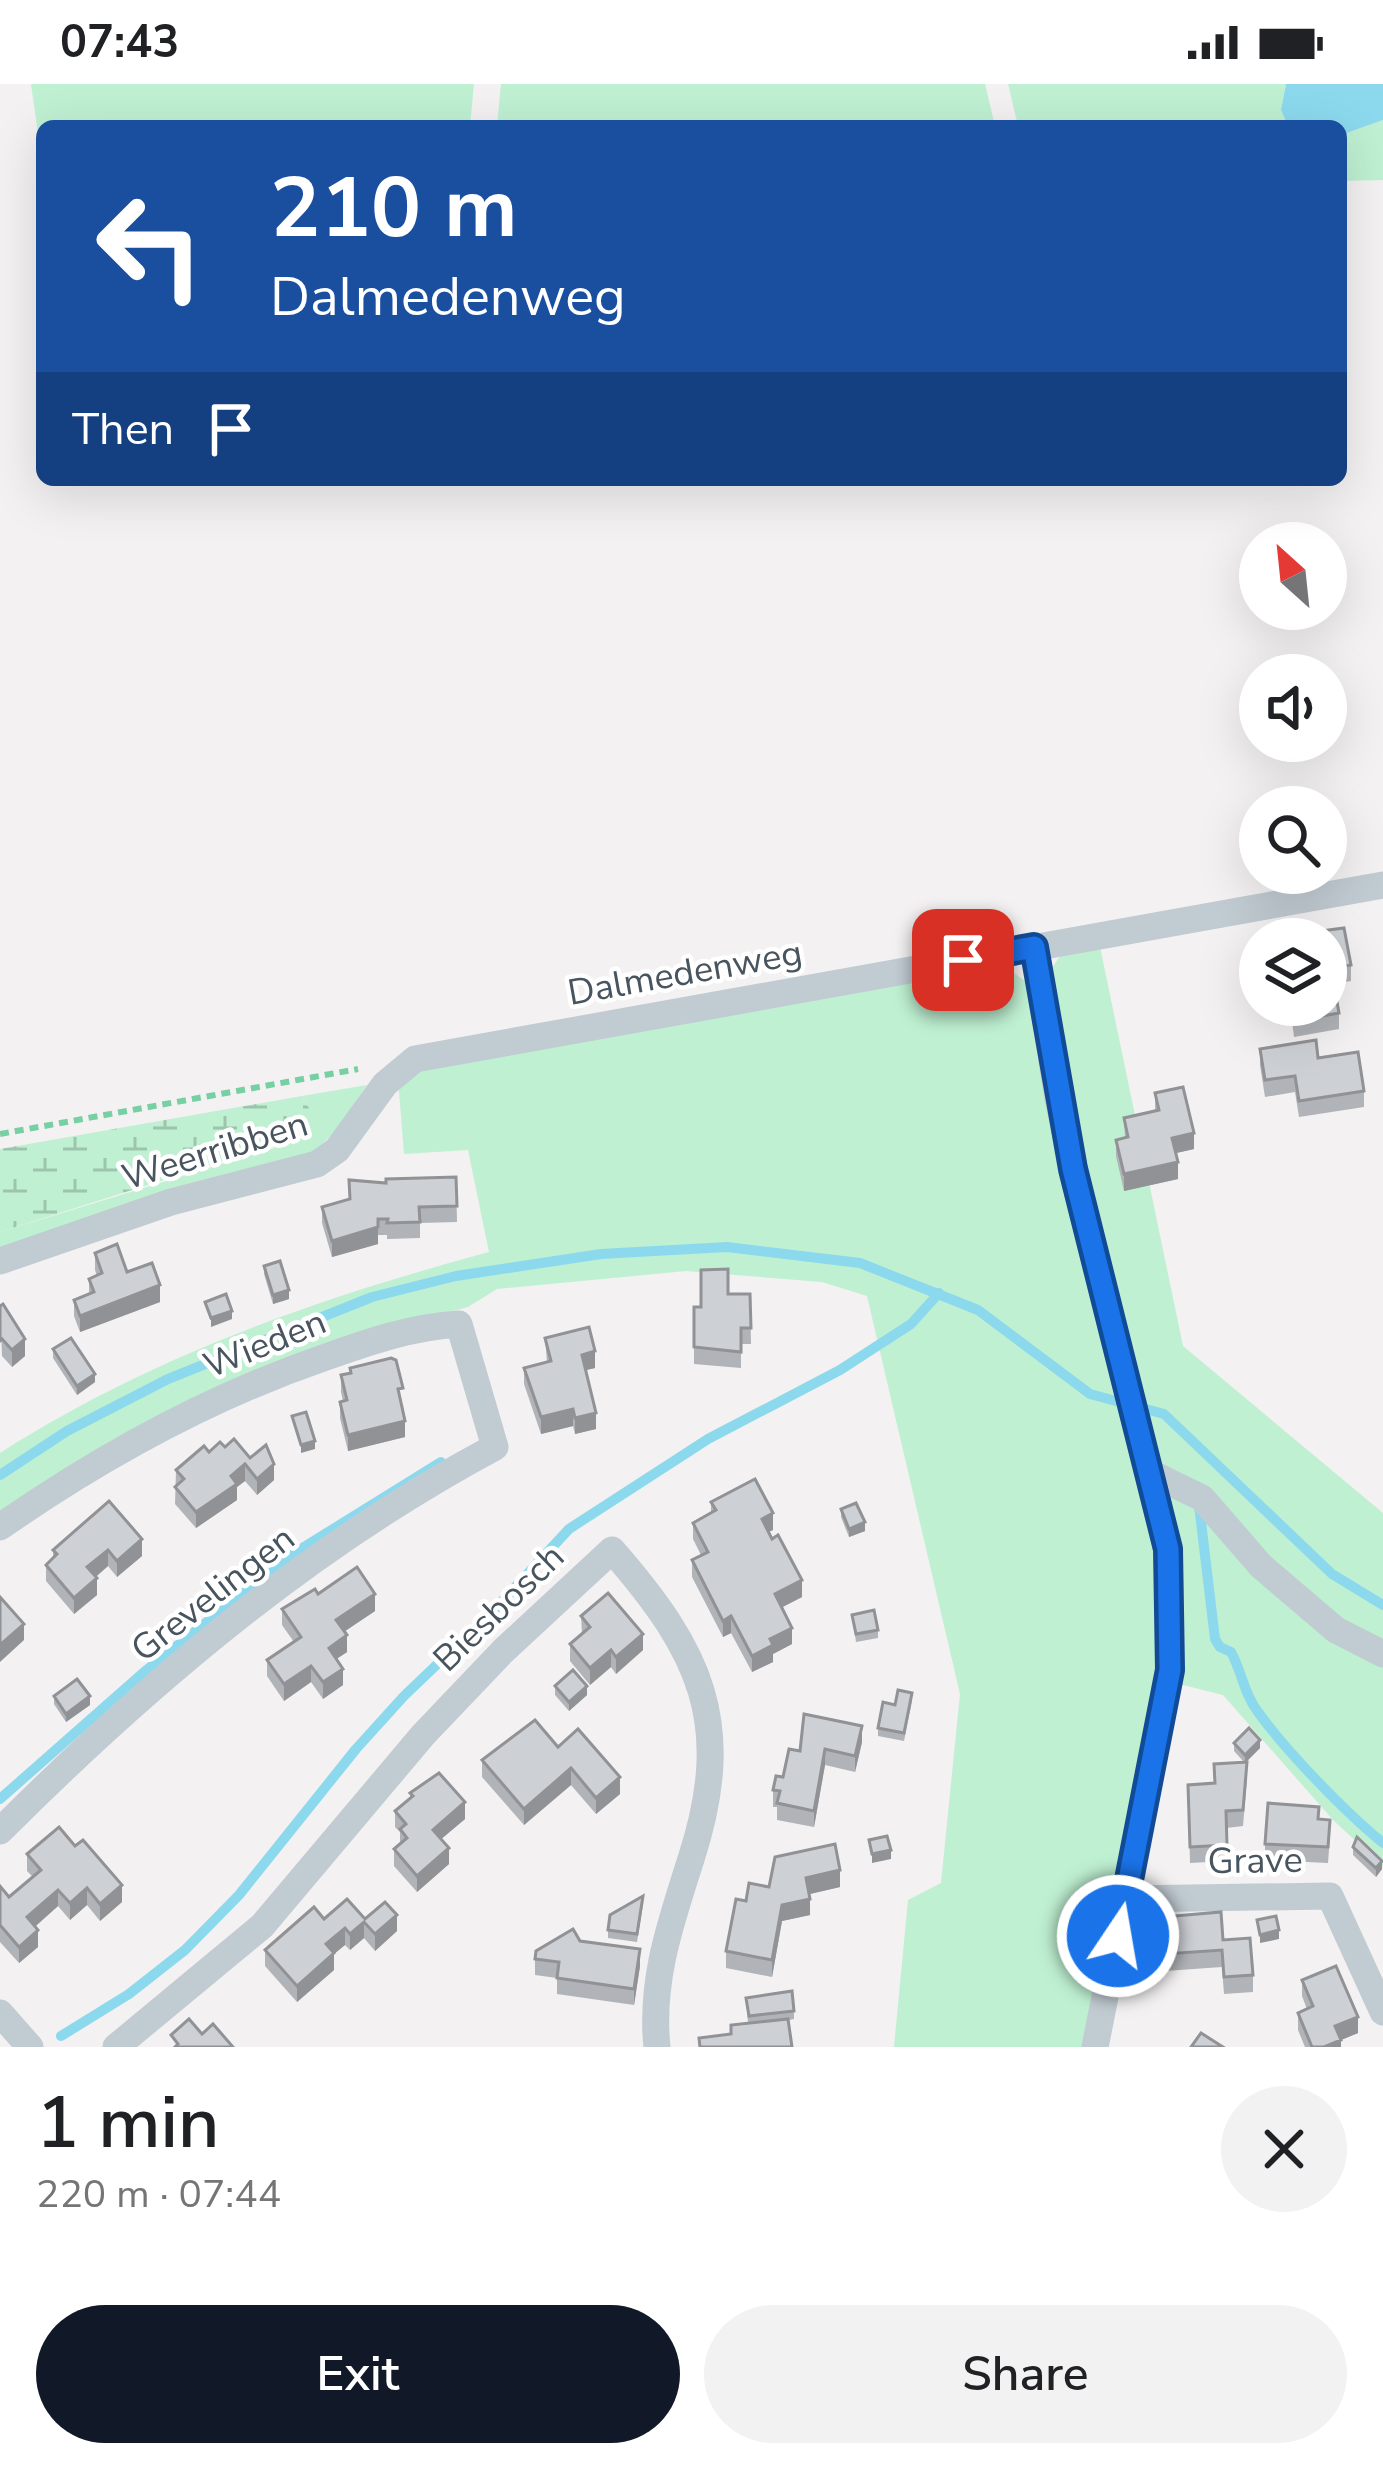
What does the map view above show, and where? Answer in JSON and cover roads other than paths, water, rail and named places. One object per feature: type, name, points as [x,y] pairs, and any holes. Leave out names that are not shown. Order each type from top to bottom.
[{"type":"street","name":"Dalmedenweg","points":[[415,1059],[1383,885]]},
{"type":"street","points":[[1034,947],[1058,1099],[1168,1549],[1170,1670],[1095,2047]]},
{"type":"street","name":"Weerribben","points":[[0,1261],[171,1202],[317,1164],[337,1150],[385,1084],[415,1059]]},
{"type":"street","name":"Wieden","points":[[0,1527],[152,1431],[304,1364],[420,1326],[460,1324],[495,1447]]},
{"type":"street","name":"Grevelingen","points":[[0,1831],[145,1693],[298,1570],[434,1479],[495,1447]]},
{"type":"street","points":[[1150,1473],[1202,1498],[1261,1566],[1336,1630],[1383,1654]]},
{"type":"street","name":"Biesbosch","points":[[116,2047],[262,1926],[423,1735],[503,1651],[612,1550],[684,1643],[701,1684],[710,1737],[709,1786],[664,1940],[654,2016],[657,2047]]},
{"type":"street","name":"Grave","points":[[1125,1899],[1330,1896],[1383,2012]]},
{"type":"street","points":[[0,2013],[30,2047]]},
{"type":"water","points":[[1286,84],[1383,84],[1383,120],[1347,133],[1347,120],[1285,120],[1281,110]]},
{"type":"waterway","points":[[0,1475],[67,1431],[168,1379],[372,1297],[456,1276],[601,1254],[727,1247],[860,1263],[978,1310],[1090,1394],[1164,1414],[1332,1574],[1383,1605]]},
{"type":"waterway","points":[[61,2036],[129,1994],[185,1950],[239,1895],[404,1696],[569,1529],[708,1439],[840,1370],[911,1324],[939,1293]]},
{"type":"waterway","points":[[0,1799],[143,1673],[288,1557],[441,1462]]},
{"type":"waterway","points":[[1199,1505],[1215,1639],[1231,1652],[1249,1698],[1270,1728],[1317,1781],[1383,1843]]}]
